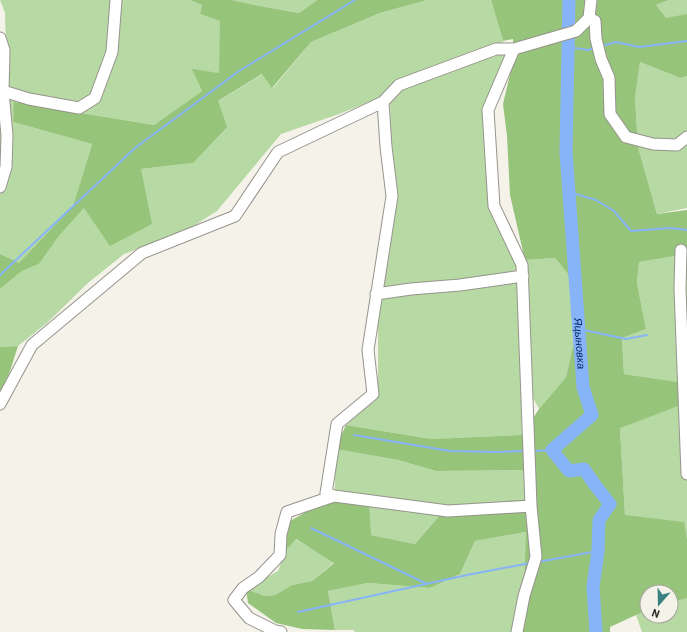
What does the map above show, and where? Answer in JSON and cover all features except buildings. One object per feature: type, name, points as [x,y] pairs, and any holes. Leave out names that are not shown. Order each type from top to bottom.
[{"type":"lane","points":[[2,91],[29,100],[79,108],[95,98],[112,52],[116,0]]},
{"type":"lane","points":[[0,404],[32,345],[142,254],[235,216],[278,152],[383,102],[399,85],[496,49],[514,49],[576,31],[589,18],[591,0]]},
{"type":"lane","points":[[589,18],[595,21],[598,47],[609,78],[610,114],[626,137],[654,144],[677,145],[687,137]]},
{"type":"lane","points":[[0,38],[4,50],[2,91],[7,136],[6,167],[0,188]]},
{"type":"lane","points":[[514,49],[488,110],[494,206],[522,265],[523,276],[534,563],[524,596],[517,632]]},
{"type":"lane","points":[[383,102],[386,147],[392,196],[368,350],[373,394],[337,424],[326,493],[334,496],[448,511],[531,506]]},
{"type":"lane","points":[[681,250],[681,297],[687,474]]},
{"type":"lane","points":[[376,294],[460,285],[523,276]]},
{"type":"lane","points":[[281,632],[275,631],[249,618],[234,600],[242,588],[259,577],[280,554],[281,534],[287,512],[334,496]]},
{"type":"green space","points":[[0,0],[190,0],[202,5],[200,14],[221,21],[219,73],[193,70],[202,91],[154,125],[15,102],[13,122],[92,144],[73,206],[19,264],[0,254],[0,89],[7,89],[5,13]]},
{"type":"green space","points":[[190,0],[232,0],[299,13],[317,0],[427,0],[380,13],[311,42],[272,88],[262,74],[218,101],[227,127],[193,163],[141,169],[152,224],[110,246],[84,208],[59,236],[39,264],[22,271],[0,289],[0,254],[19,263],[73,206],[92,144],[13,122],[14,102],[154,125],[202,91],[192,69],[219,73],[220,21],[200,14],[202,5]]},
{"type":"green space","points":[[232,0],[317,0],[299,13]]},
{"type":"green space","points":[[427,0],[491,0],[506,52],[492,104],[500,216],[518,264],[522,435],[431,439],[346,425],[378,397],[378,315],[391,156],[390,94],[339,114],[281,134],[217,211],[184,232],[124,254],[88,283],[48,322],[18,346],[0,347],[0,289],[22,271],[39,264],[59,236],[84,208],[141,169],[193,163],[217,102],[263,74],[273,88],[311,42],[380,13]]},
{"type":"green space","points":[[491,0],[669,0],[656,5],[666,18],[687,14],[687,76],[680,78],[640,62],[635,98],[638,147],[657,214],[687,210],[687,254],[639,262],[637,283],[646,329],[622,338],[624,374],[684,383],[684,404],[620,428],[625,515],[684,522],[687,539],[687,598],[679,600],[679,584],[639,584],[639,614],[610,627],[610,632],[518,632],[524,580],[526,532],[475,541],[460,574],[430,588],[368,583],[328,591],[335,630],[302,629],[276,623],[248,603],[246,589],[265,596],[275,595],[292,585],[312,581],[334,563],[296,539],[286,550],[285,524],[332,497],[369,503],[371,535],[415,544],[440,515],[526,505],[525,470],[436,471],[398,460],[335,449],[346,425],[431,439],[522,435],[539,409],[566,377],[575,337],[568,274],[555,258],[525,260],[510,195],[507,136],[503,104],[513,62],[513,39],[503,41]]},
{"type":"green space","points":[[669,0],[687,0],[687,14],[666,19],[656,5]]},
{"type":"green space","points":[[640,62],[680,78],[687,76],[687,208],[657,214],[638,147],[635,98]]},
{"type":"green space","points":[[687,254],[687,539],[683,522],[625,516],[620,427],[684,404],[683,383],[624,374],[622,338],[646,329],[637,283],[639,262]]},
{"type":"green space","points":[[555,258],[568,274],[575,337],[566,377],[539,409],[529,390],[525,260]]},
{"type":"green space","points":[[18,346],[10,371],[0,393],[0,347]]},
{"type":"green space","points":[[335,449],[398,460],[436,471],[526,470],[526,505],[440,515],[415,544],[371,535],[332,497],[335,487]]},
{"type":"green space","points":[[526,532],[524,580],[518,632],[355,632],[353,630],[335,630],[328,591],[368,583],[430,588],[460,574],[475,541]]},
{"type":"green space","points":[[295,539],[334,562],[312,581],[292,585],[275,595],[265,596],[246,589],[278,571],[286,550]]},
{"type":"green space","points":[[687,598],[687,632],[642,632],[639,624],[679,624],[679,600]]},
{"type":"green space","points":[[639,614],[639,624],[636,615]]},
{"type":"waterway","points":[[0,275],[135,148],[239,71],[355,0]]},
{"type":"waterway","name":"Яцыновка","points":[[569,0],[566,152],[583,387],[592,415],[552,450],[569,471],[584,469],[610,504],[599,520],[598,551],[593,587],[596,632]]},
{"type":"waterway","points":[[602,46],[616,42],[639,47],[687,41]]},
{"type":"waterway","points":[[568,47],[588,50],[594,48]]},
{"type":"waterway","points":[[569,192],[596,200],[614,211],[631,231],[670,228],[687,230]]},
{"type":"waterway","points":[[579,329],[626,339],[647,335]]},
{"type":"waterway","points":[[354,435],[450,451],[525,451]]},
{"type":"waterway","points":[[534,451],[552,450]]},
{"type":"waterway","points":[[311,528],[425,583]]},
{"type":"waterway","points":[[538,562],[598,551]]},
{"type":"waterway","points":[[298,612],[467,575],[530,563]]}]
